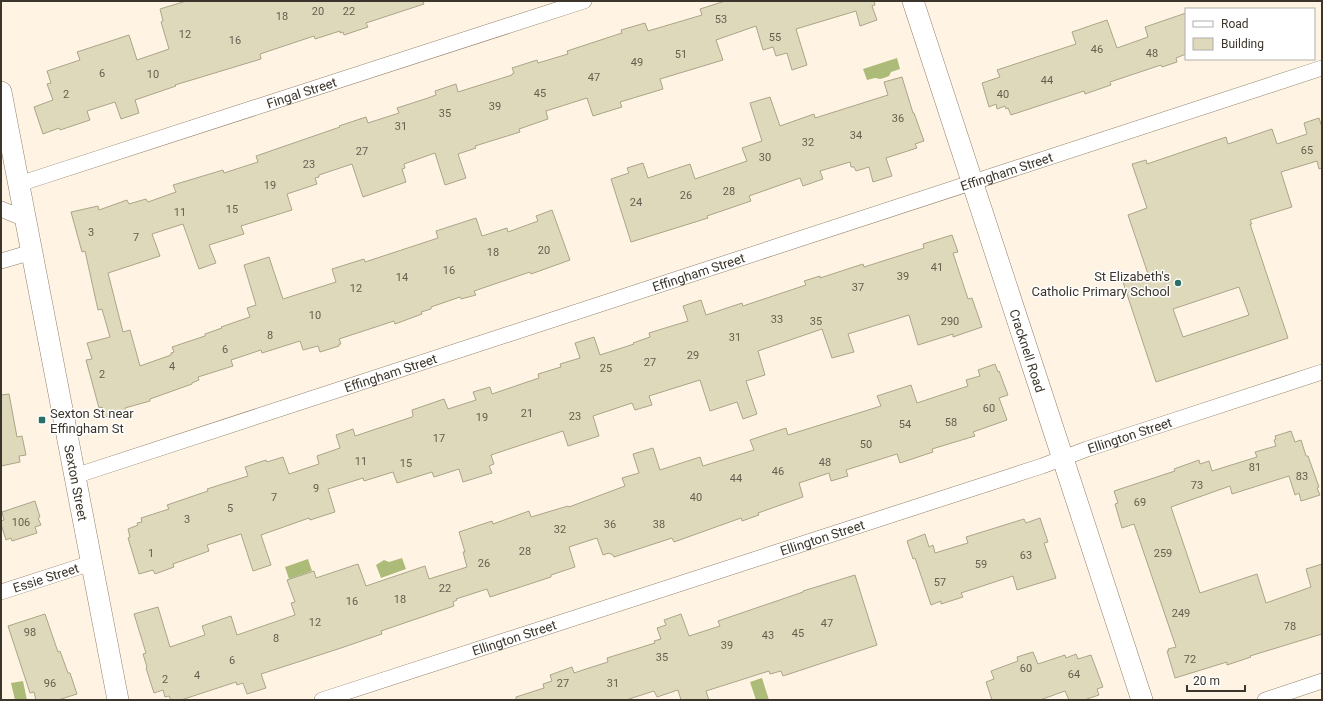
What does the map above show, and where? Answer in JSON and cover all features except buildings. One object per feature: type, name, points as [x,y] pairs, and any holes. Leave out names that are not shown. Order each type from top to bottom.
[{"type":"street","name":"Fingal Street","points":[[19,184],[584,1]]},
{"type":"street","name":"Cracknell Road","points":[[913,1],[1142,700]]},
{"type":"street","name":"Effingham Street","points":[[75,476],[1322,68]]},
{"type":"street","name":"Sexton Street","points":[[1,92],[118,700]]},
{"type":"street","points":[[1,210],[25,219]]},
{"type":"street","points":[[1,261],[32,252]]},
{"type":"street","name":"Ellington Street","points":[[322,700],[1035,469],[1087,449],[1322,372]]},
{"type":"street","name":"Essie Street","points":[[1,592],[91,563]]},
{"type":"street","points":[[1265,700],[1322,681]]},
{"type":"shaded area","points":[[897,58],[900,69],[891,72],[889,76],[884,78],[867,80],[863,69]]},
{"type":"shaded area","points":[[402,558],[406,569],[381,578],[376,565],[384,560],[389,562]]},
{"type":"shaded area","points":[[308,559],[312,571],[289,579],[285,567]]},
{"type":"shaded area","points":[[762,678],[769,700],[756,700],[750,682]]},
{"type":"shaded area","points":[[23,681],[27,700],[15,700],[11,683]]},
{"type":"place","name":"St Elizabeth's Catholic Primary School","points":[[1178,283]]},
{"type":"place","name":"Sexton St near Effingham St","points":[[42,420]]}]
